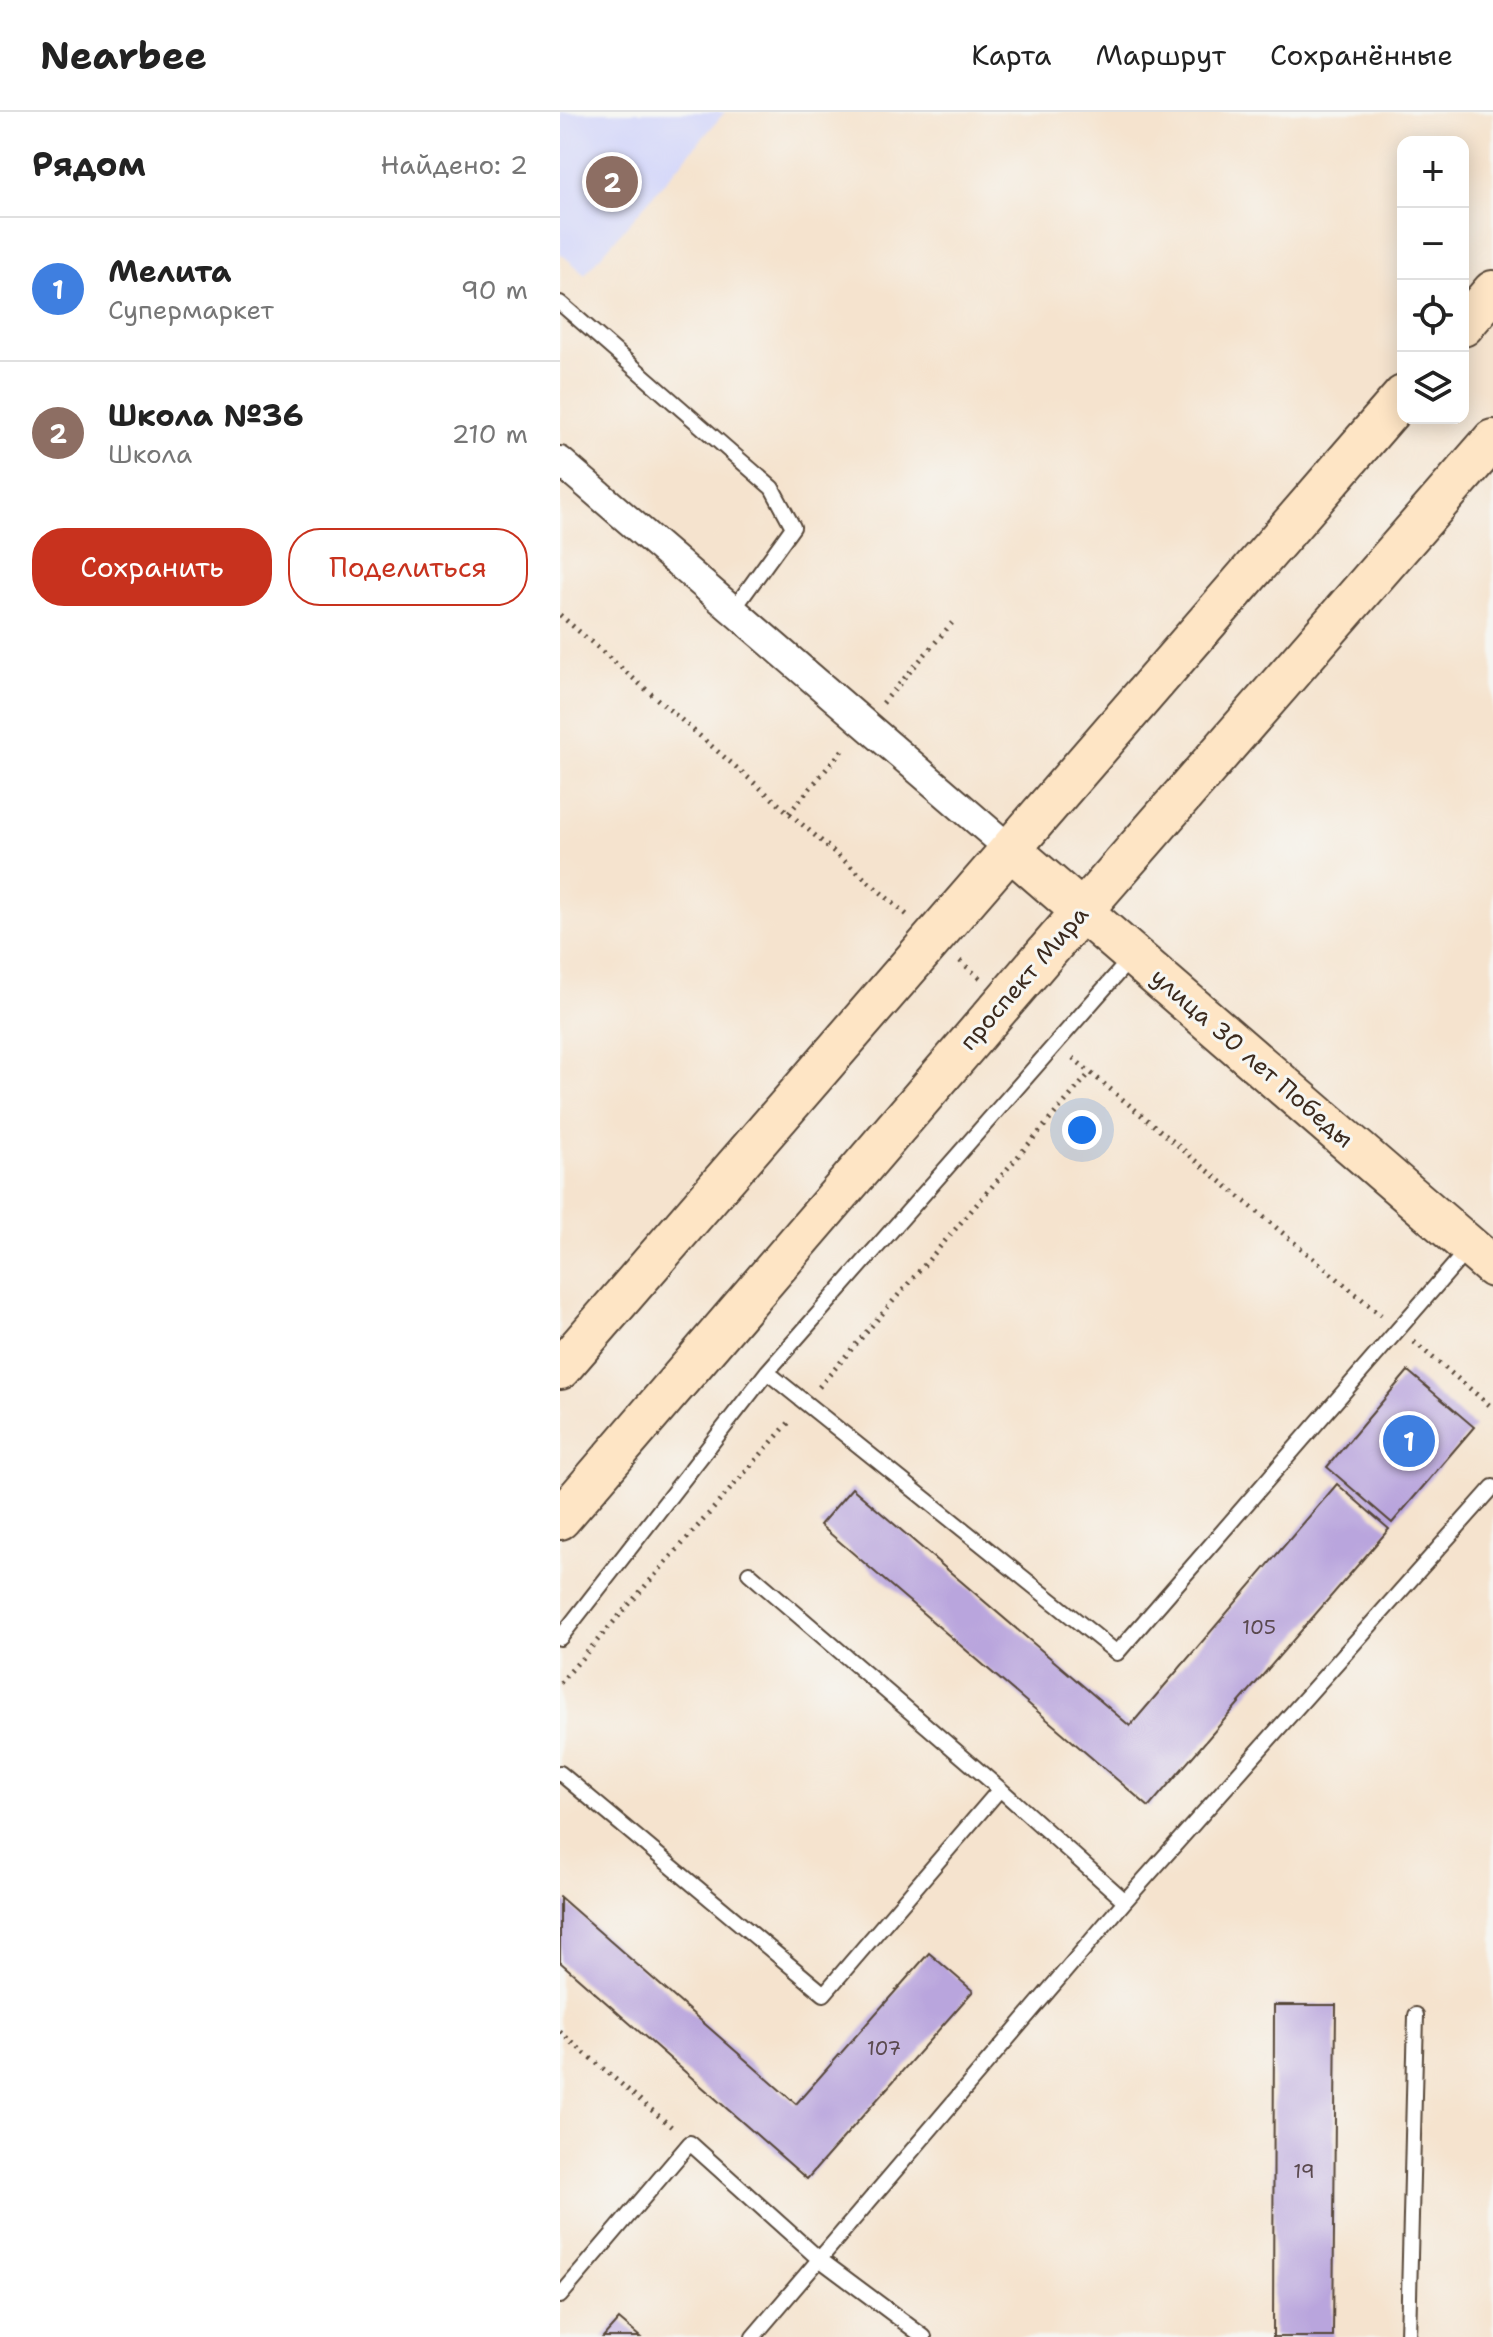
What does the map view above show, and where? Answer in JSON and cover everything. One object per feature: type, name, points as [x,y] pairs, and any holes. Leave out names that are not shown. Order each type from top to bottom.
[{"type":"street","points":[[1469,319],[1493,291]]},
{"type":"street","points":[[560,1369],[1397,403]]},
{"type":"street","name":"проспект Мира","points":[[560,1519],[1082,911],[1493,440]]},
{"type":"street","points":[[560,461],[1011,850]]},
{"type":"street","name":"улица 30 лет Победы","points":[[1011,850],[1481,1257]]},
{"type":"lane","points":[[560,303],[772,488],[793,527],[733,610]]},
{"type":"lane","points":[[560,1638],[767,1372],[1133,956]]},
{"type":"lane","points":[[767,1372],[1117,1653],[1481,1257]]},
{"type":"lane","points":[[753,2337],[1125,1901],[1493,1487]]},
{"type":"lane","points":[[749,1573],[1125,1901]]},
{"type":"lane","points":[[560,1773],[824,1994],[1000,1789]]},
{"type":"lane","points":[[1408,2337],[1416,2015]]},
{"type":"lane","points":[[560,2296],[690,2143],[818,2258],[924,2337]]},
{"type":"path","points":[[560,1683],[1090,1073]]},
{"type":"path","points":[[560,2032],[690,2143]]},
{"type":"shaded area","points":[[560,112],[725,112],[585,274],[560,253]]},
{"type":"building","points":[[1408,1371],[1474,1427],[1392,1523],[1327,1467]]},
{"type":"building","points":[[1337,1484],[1389,1529],[1149,1807],[820,1525],[852,1488],[1130,1726]]},
{"type":"building","points":[[560,1897],[796,2104],[929,1953],[973,1991],[807,2179],[560,1962]]},
{"type":"building","points":[[1274,2005],[1336,2005],[1333,2337],[1273,2337]]},
{"type":"building","points":[[619,2319],[640,2337],[603,2337]]},
{"type":"place","name":"Школа №36","points":[[612,182]]},
{"type":"place","name":"Мелита","points":[[1409,1441]]}]
